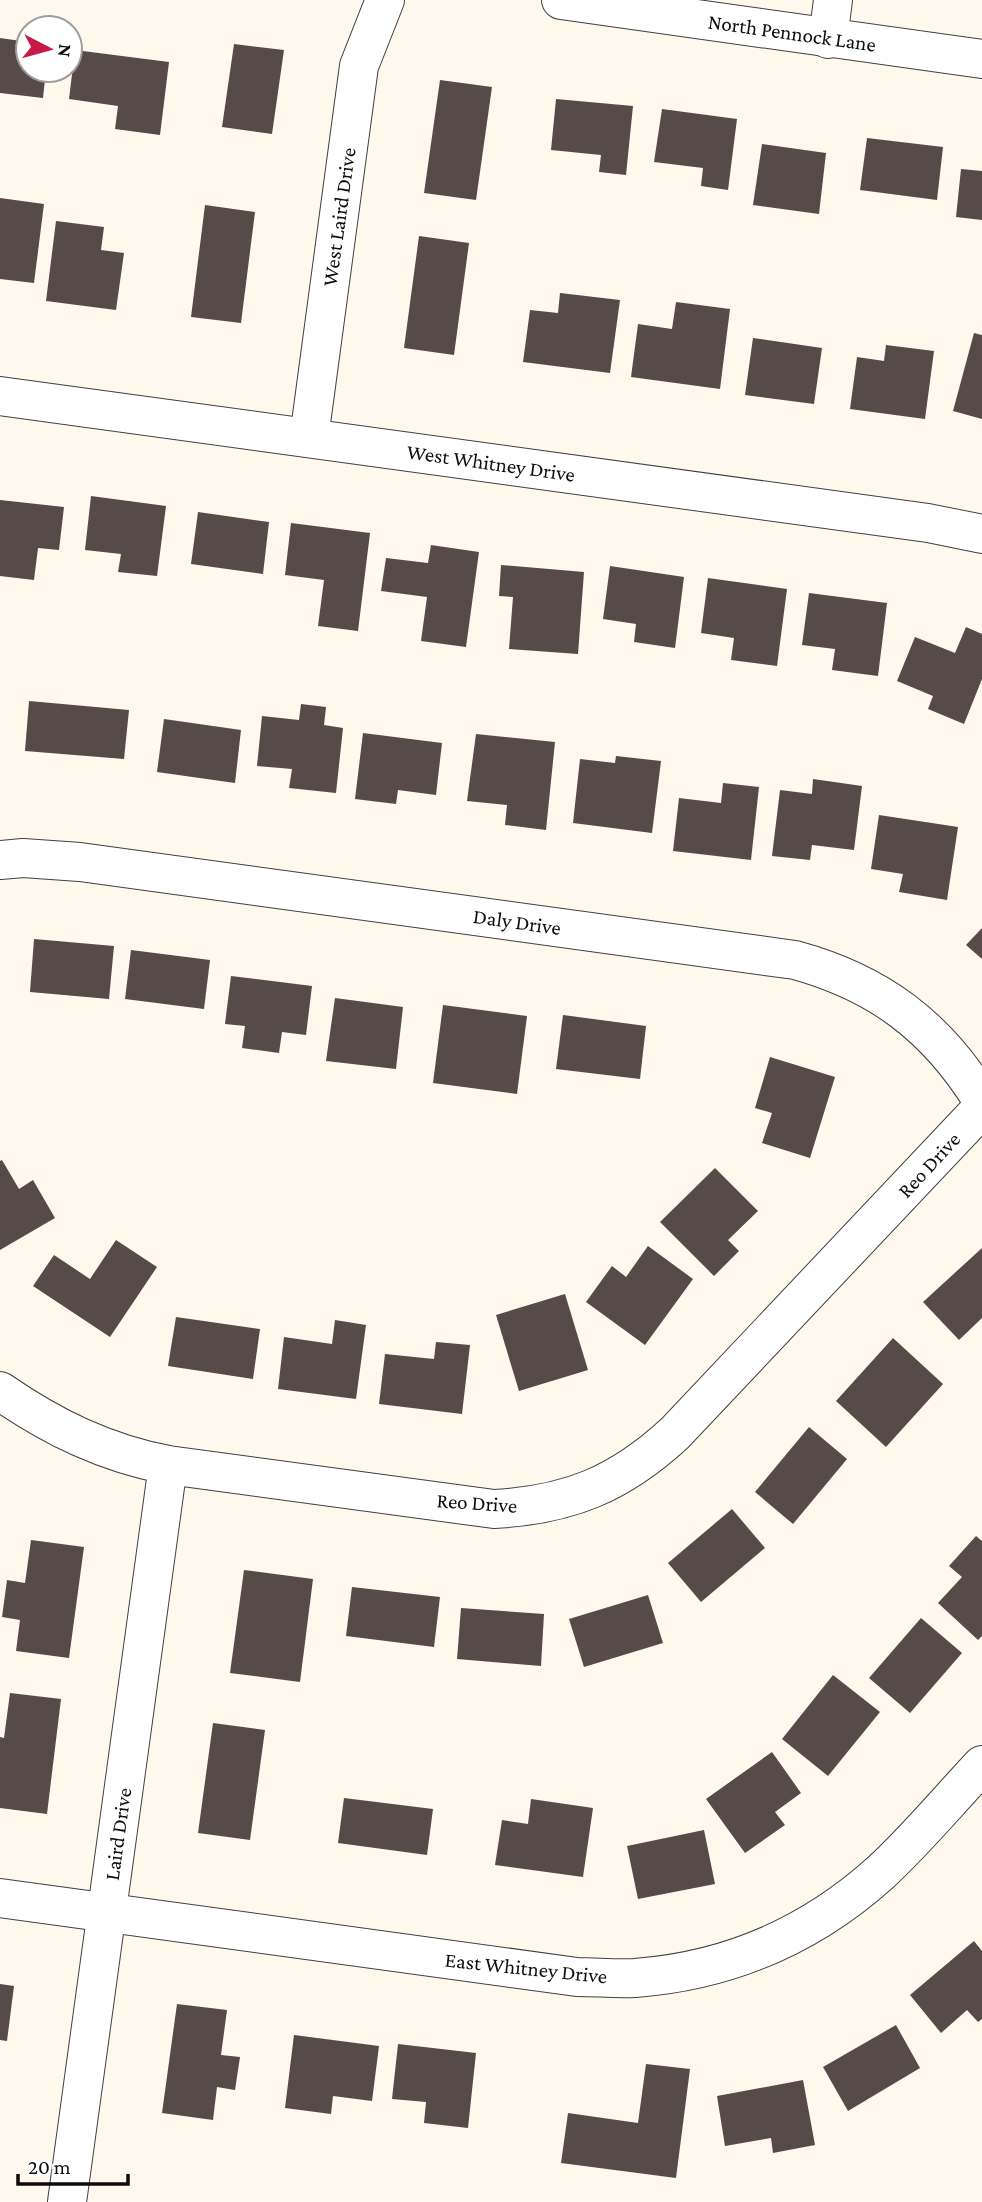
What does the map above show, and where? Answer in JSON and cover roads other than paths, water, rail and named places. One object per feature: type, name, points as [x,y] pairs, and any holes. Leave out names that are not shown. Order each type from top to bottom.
[{"type":"street","name":"West Laird Drive","points":[[309,438],[359,66],[385,0]]},
{"type":"street","name":"North Pennock Lane","points":[[561,0],[982,59]]},
{"type":"street","points":[[828,39],[833,0]]},
{"type":"street","name":"West Whitney Drive","points":[[0,396],[928,523],[982,534]]},
{"type":"street","name":"Daly Drive","points":[[0,860],[23,858],[80,862],[795,960],[825,968],[853,980],[906,1012],[951,1054],[982,1100]]},
{"type":"street","name":"Reo Drive","points":[[0,1391],[38,1417],[89,1443],[143,1461],[494,1509],[551,1503],[604,1484],[652,1454],[982,1108]]},
{"type":"street","name":"Laird Drive","points":[[67,2202],[168,1465]]},
{"type":"street","name":"East Whitney Drive","points":[[0,1898],[577,1977],[634,1978],[691,1971],[719,1965],[773,1945],[839,1906],[881,1872],[982,1765]]}]
